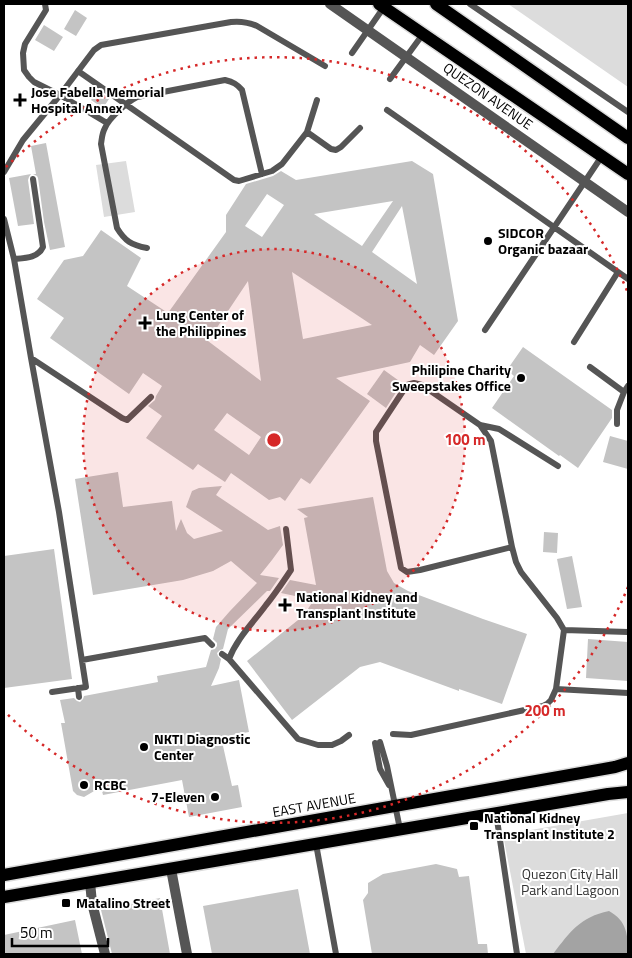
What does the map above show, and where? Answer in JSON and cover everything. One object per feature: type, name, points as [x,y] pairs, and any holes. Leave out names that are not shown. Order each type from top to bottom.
[{"type":"main road","points":[[436,4],[628,138]]},
{"type":"main road","name":"QUEZON AVENUE","points":[[382,5],[628,174]]},
{"type":"main road","name":"EAST AVENUE","points":[[4,875],[605,769],[628,763]]},
{"type":"main road","points":[[4,897],[617,792],[628,792]]},
{"type":"street","name":"QUEZON AVENUE","points":[[330,4],[628,212]]},
{"type":"street","points":[[171,868],[187,954]]},
{"type":"street","points":[[90,882],[92,903],[106,954]]},
{"type":"lane","points":[[45,4],[46,10],[26,44],[23,53],[24,70],[34,82],[107,123]]},
{"type":"lane","points":[[470,4],[628,112]]},
{"type":"lane","points":[[352,53],[368,31],[382,5]]},
{"type":"lane","points":[[4,172],[23,140],[94,50],[101,45],[239,21],[257,26],[325,66]]},
{"type":"lane","points":[[390,78],[423,34]]},
{"type":"lane","points":[[78,71],[234,180],[272,171],[282,164],[306,132],[317,100]]},
{"type":"lane","points":[[147,248],[131,244],[116,228],[101,144],[102,135],[107,123],[131,100],[137,97],[225,80],[233,82],[242,90],[262,174]]},
{"type":"lane","points":[[387,110],[628,279]]},
{"type":"lane","points":[[306,132],[330,149],[336,150],[360,128]]},
{"type":"lane","points":[[486,330],[602,156]]},
{"type":"lane","points":[[14,259],[29,258],[36,255],[43,246],[33,179]]},
{"type":"lane","points":[[4,219],[14,259],[59,512],[86,687],[52,692]]},
{"type":"lane","points":[[574,342],[618,272]]},
{"type":"lane","points":[[31,358],[127,420],[151,397]]},
{"type":"lane","points":[[590,367],[626,389],[617,410],[617,424]]},
{"type":"lane","points":[[512,547],[420,570],[407,572],[401,568],[376,442],[376,432],[407,385],[414,383],[422,385],[480,424],[499,429],[558,466]]},
{"type":"lane","points":[[393,734],[411,735],[543,706],[551,700],[556,689],[564,630],[557,618],[521,572],[516,562],[491,441],[480,424]]},
{"type":"lane","points":[[228,659],[242,634],[267,605],[291,570],[286,528]]},
{"type":"lane","points":[[564,630],[628,632]]},
{"type":"lane","points":[[82,660],[205,638],[212,644]]},
{"type":"lane","points":[[222,654],[298,739],[318,745],[332,745],[349,735]]},
{"type":"lane","points":[[78,688],[79,696]]},
{"type":"lane","points":[[556,689],[628,693]]},
{"type":"lane","points":[[378,743],[387,766],[400,829]]},
{"type":"lane","points":[[496,813],[517,954]]},
{"type":"lane","points":[[316,844],[336,954]]},
{"type":"green space","points":[[508,4],[628,4],[628,87],[514,8]]},
{"type":"green space","points":[[126,161],[135,212],[104,217],[96,165]]},
{"type":"green space","name":"Quezon City Hall Park and Lagoon","points":[[628,813],[628,954],[526,954],[503,835]]},
{"type":"shaded area","points":[[609,911],[620,919],[623,924],[628,941],[628,954],[553,954],[576,926],[590,917]]},
{"type":"building","points":[[75,10],[87,18],[76,36],[64,29]]},
{"type":"building","points":[[44,25],[63,37],[54,51],[35,40]]},
{"type":"building","points":[[98,91],[109,99],[103,108],[91,100]]},
{"type":"building","points":[[46,143],[65,247],[50,250],[38,178],[33,174],[36,174],[31,146]]},
{"type":"building","name":"Lung Center of the Philippines","points":[[412,161],[433,174],[458,321],[434,355],[420,345],[410,362],[336,378],[370,401],[310,484],[301,478],[285,501],[280,497],[269,500],[231,473],[225,482],[198,464],[193,470],[146,438],[162,416],[148,406],[155,400],[162,386],[143,373],[129,394],[50,338],[64,318],[37,299],[64,260],[83,256],[101,230],[141,258],[127,286],[168,313],[226,232],[226,215],[246,184],[273,176],[281,171],[296,180]],"holes":[[[267,194],[284,205],[262,237],[245,226]],[[393,201],[362,246],[314,214]],[[402,206],[417,284],[372,252]],[[292,272],[372,325],[303,339]],[[248,281],[261,381],[208,341]],[[227,413],[261,437],[249,455],[214,430]]]},
{"type":"building","points":[[31,174],[28,180],[34,224],[18,226],[9,178]]},
{"type":"building","points":[[523,347],[612,410],[612,418],[578,468],[492,408],[514,376],[507,370]]},
{"type":"building","points":[[384,370],[402,383],[386,408],[367,394]]},
{"type":"building","points":[[610,436],[628,441],[628,469],[603,462]]},
{"type":"building","points":[[118,472],[123,507],[172,501],[176,531],[181,519],[187,533],[194,539],[223,531],[186,507],[192,491],[199,488],[222,486],[216,495],[268,530],[280,526],[283,545],[260,575],[279,578],[270,591],[267,591],[228,629],[223,649],[217,653],[221,659],[211,686],[239,680],[249,732],[221,737],[232,786],[238,785],[242,807],[189,817],[182,780],[103,795],[101,787],[84,797],[77,795],[73,791],[61,723],[65,723],[60,700],[74,698],[80,702],[84,696],[158,682],[157,676],[206,667],[211,650],[217,646],[213,639],[216,627],[257,583],[231,561],[213,571],[183,580],[93,595],[75,479]]},
{"type":"building","name":"National Kidney and Transplant Institute","points":[[373,497],[387,571],[394,583],[408,591],[527,634],[502,704],[459,689],[459,691],[380,662],[360,667],[292,720],[247,661],[303,616],[314,600],[281,593],[290,580],[316,585],[304,518],[308,517],[297,509]]},
{"type":"building","points":[[544,532],[558,533],[557,553],[543,552]]},
{"type":"building","points":[[54,549],[72,679],[4,688],[4,556]]},
{"type":"building","points":[[572,556],[582,607],[567,609],[557,559]]},
{"type":"building","points":[[588,639],[628,642],[628,681],[586,678]]},
{"type":"building","points":[[436,864],[457,869],[459,877],[469,876],[478,944],[487,944],[488,954],[372,954],[363,900],[368,893],[368,883],[383,874]]},
{"type":"building","points":[[298,889],[310,954],[212,954],[203,906]]},
{"type":"building","points":[[160,898],[170,954],[112,954],[101,910]]},
{"type":"building","points":[[75,920],[82,954],[4,954],[4,935]]},
{"type":"place","name":"Jose Fabella Memorial Hospital Annex","points":[[20,100]]},
{"type":"place","name":"SIDCOR Organic bazaar","points":[[488,241]]},
{"type":"place","name":"Lung Center of the Philippines","points":[[145,323]]},
{"type":"place","name":"Philipine Charity Sweepstakes Office","points":[[521,378]]},
{"type":"place","name":"National Kidney and Transplant Institute","points":[[285,605]]},
{"type":"place","name":"NKTI Diagnostic Center","points":[[144,747]]},
{"type":"place","name":"RCBC","points":[[84,785]]},
{"type":"place","name":"7-Eleven","points":[[215,797]]},
{"type":"place","name":"National Kidney Transplant Institute 2","points":[[474,826]]},
{"type":"place","name":"Matalino Street","points":[[66,903]]}]
